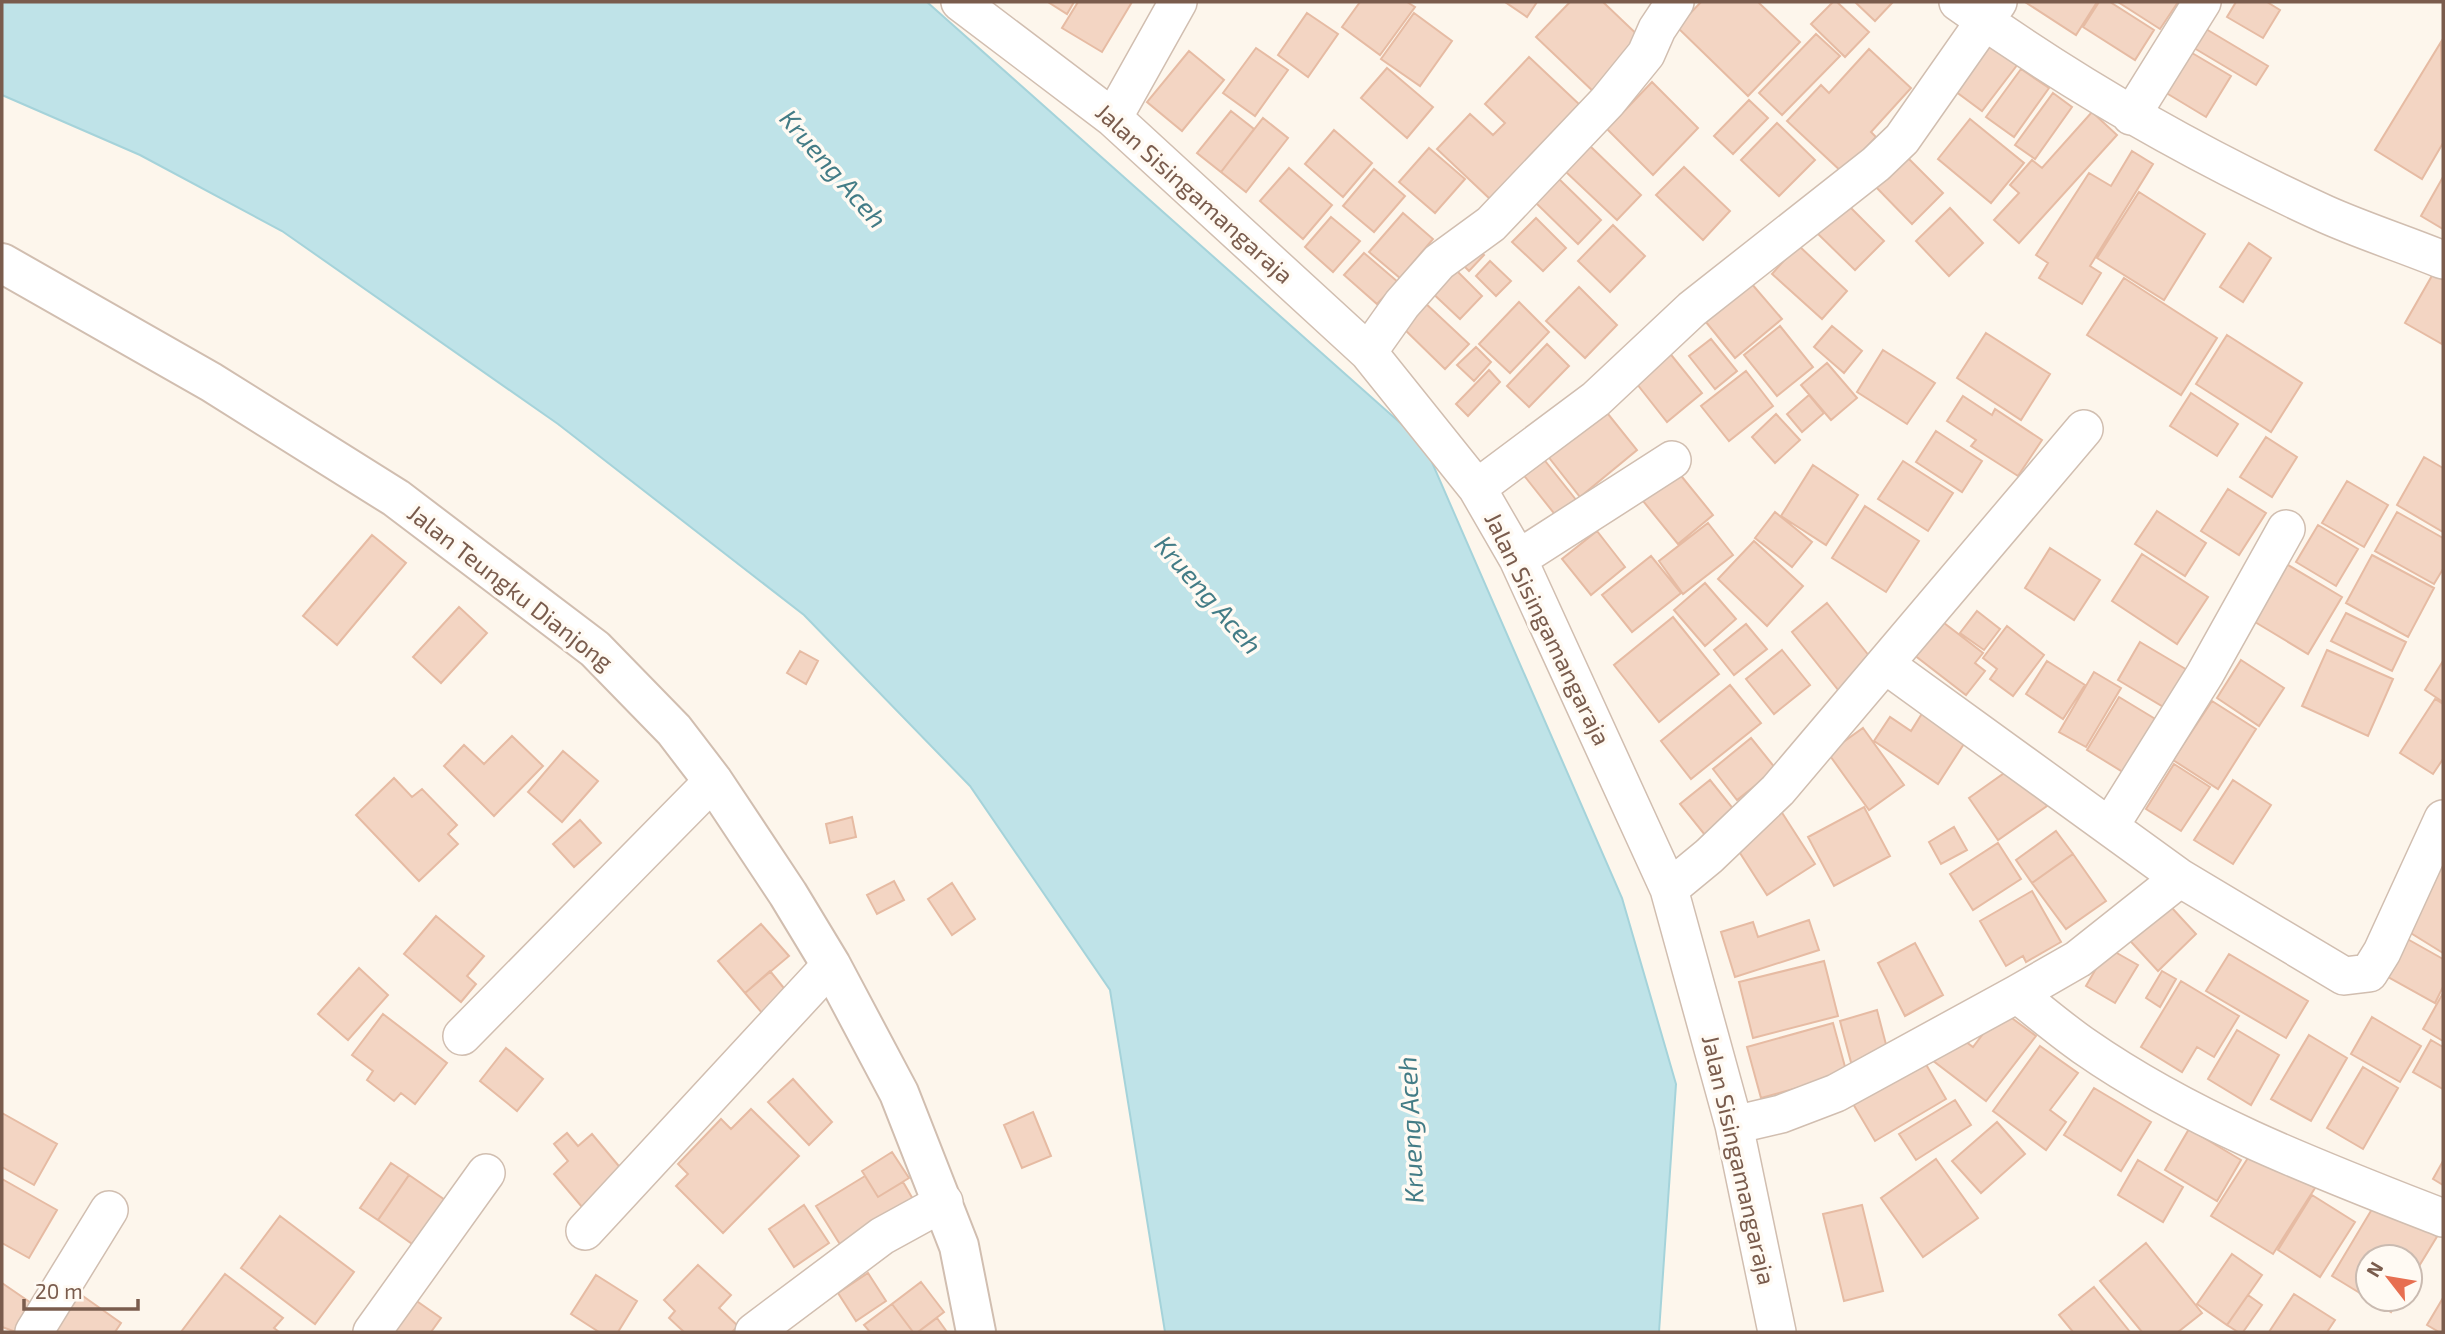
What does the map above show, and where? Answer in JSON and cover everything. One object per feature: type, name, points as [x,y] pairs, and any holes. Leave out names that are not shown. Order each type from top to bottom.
[{"type":"street","name":"Jalan Sisingamangaraja","points":[[960,2],[1113,118],[1368,352],[1477,488],[1518,559],[1669,888],[1734,1125],[1777,1332]]},
{"type":"street","points":[[1113,118],[1178,2]]},
{"type":"street","points":[[1368,352],[1402,304],[1439,262],[1491,224],[1607,102],[1646,54],[1657,29],[1675,2]]},
{"type":"street","points":[[2131,116],[2202,2]]},
{"type":"street","points":[[1477,488],[1596,399],[1692,309],[1876,164],[1902,139],[1980,8],[2131,116],[2326,214],[2443,260]]},
{"type":"street","name":"Jalan Teungku Dianjong","points":[[2,263],[211,382],[396,498],[595,649],[674,730],[713,781],[831,965],[899,1093],[959,1246],[976,1332]]},
{"type":"street","points":[[1669,888],[1709,856],[1778,790],[1886,666],[2084,429]]},
{"type":"street","points":[[1518,559],[1672,460]]},
{"type":"street","points":[[2110,826],[2205,674],[2286,529]]},
{"type":"street","points":[[1886,666],[2180,878],[2344,976],[2369,973],[2382,952],[2441,828]]},
{"type":"street","points":[[462,1037],[713,781]]},
{"type":"street","points":[[1734,1125],[1781,1114],[1836,1093],[2017,994],[2078,959],[2180,878]]},
{"type":"street","points":[[585,1231],[831,965]]},
{"type":"street","points":[[2017,994],[2085,1047],[2174,1100],[2279,1152],[2443,1218]]},
{"type":"street","points":[[372,1332],[486,1173]]},
{"type":"street","points":[[754,1332],[882,1236],[944,1202]]},
{"type":"street","points":[[34,1332],[109,1210]]},
{"type":"water","name":"Krueng Aceh","points":[[2,2],[927,2],[1424,444],[1622,898],[1676,1084],[1659,1332],[1165,1332],[1110,990],[970,786],[804,615],[558,424],[282,231],[140,155],[2,95]]},
{"type":"building","points":[[1048,2],[1074,2],[1067,14]]},
{"type":"building","points":[[1078,2],[1132,2],[1102,52],[1062,28]]},
{"type":"building","points":[[1360,2],[1407,2],[1415,7],[1380,55],[1342,27]]},
{"type":"building","points":[[1505,2],[1537,2],[1527,17]]},
{"type":"building","points":[[1570,2],[1603,2],[1645,42],[1596,94],[1536,37]]},
{"type":"building","points":[[1701,2],[1758,2],[1800,42],[1748,96],[1677,27]]},
{"type":"building","points":[[1833,2],[1837,2],[1869,32],[1845,57],[1811,24]]},
{"type":"building","points":[[1855,2],[1893,2],[1875,21]]},
{"type":"building","points":[[2025,2],[2097,2],[2076,35]]},
{"type":"building","points":[[2099,2],[2110,2],[2154,30],[2135,60],[2083,27]]},
{"type":"building","points":[[2118,2],[2178,2],[2160,29]]},
{"type":"building","points":[[2236,2],[2267,2],[2280,10],[2263,38],[2227,17]]},
{"type":"building","points":[[1307,13],[1338,34],[1308,77],[1278,55]]},
{"type":"building","points":[[1414,13],[1452,41],[1420,86],[1381,59]]},
{"type":"building","points":[[2206,29],[2268,66],[2256,85],[2194,48]]},
{"type":"building","points":[[1816,34],[1840,56],[1782,115],[1759,93]]},
{"type":"building","points":[[1995,40],[2021,60],[1982,111],[1955,91]]},
{"type":"building","points":[[2441,42],[2443,143],[2422,179],[2375,150]]},
{"type":"building","points":[[1256,48],[1288,70],[1255,116],[1223,93]]},
{"type":"building","points":[[1869,49],[1911,88],[1871,132],[1876,137],[1843,173],[1787,121],[1821,85],[1829,93]]},
{"type":"building","points":[[2187,50],[2231,76],[2206,117],[2163,91]]},
{"type":"building","points":[[1189,51],[1224,80],[1182,131],[1147,102]]},
{"type":"building","points":[[1529,57],[1580,105],[1490,199],[1437,149],[1470,114],[1493,135],[1505,123],[1485,104]]},
{"type":"building","points":[[1387,68],[1433,107],[1407,138],[1361,98]]},
{"type":"building","points":[[2021,69],[2049,88],[2014,137],[1986,117]]},
{"type":"building","points":[[1652,82],[1698,128],[1653,175],[1607,129]]},
{"type":"building","points":[[2053,93],[2072,107],[2035,159],[2015,145]]},
{"type":"building","points":[[1749,100],[1768,118],[1733,154],[1714,136]]},
{"type":"building","points":[[1231,111],[1254,129],[1221,172],[1197,153]]},
{"type":"building","points":[[2092,112],[2117,135],[2019,243],[1994,220],[2019,193],[2010,185],[2032,160],[2042,168]]},
{"type":"building","points":[[1263,118],[1288,138],[1246,192],[1221,172]]},
{"type":"building","points":[[1970,119],[2024,163],[1991,203],[1938,159]]},
{"type":"building","points":[[1777,123],[1815,160],[1779,196],[1741,160]]},
{"type":"building","points":[[1334,130],[1372,163],[1343,197],[1305,164]]},
{"type":"building","points":[[1590,146],[1641,195],[1617,220],[1566,172]]},
{"type":"building","points":[[1429,148],[1465,179],[1435,213],[1399,182]]},
{"type":"building","points":[[2132,151],[2153,164],[2090,266],[2101,273],[2082,304],[2039,278],[2048,263],[2036,255],[2089,173],[2111,186]]},
{"type":"building","points":[[1902,152],[1943,193],[1912,224],[1872,183]]},
{"type":"building","points":[[1684,167],[1730,211],[1703,240],[1656,195]]},
{"type":"building","points":[[1289,168],[1332,205],[1303,239],[1260,201]]},
{"type":"building","points":[[1374,169],[1405,196],[1374,232],[1343,206]]},
{"type":"building","points":[[2443,177],[2443,229],[2421,216]]},
{"type":"building","points":[[1559,179],[1601,220],[1578,244],[1536,203]]},
{"type":"building","points":[[2139,192],[2205,234],[2164,300],[2097,258]]},
{"type":"building","points":[[1846,203],[1884,241],[1855,270],[1817,233]]},
{"type":"building","points":[[1950,208],[1983,243],[1949,276],[1916,241]]},
{"type":"building","points":[[1403,213],[1433,239],[1400,278],[1369,252]]},
{"type":"building","points":[[1331,217],[1360,241],[1333,272],[1305,247]]},
{"type":"building","points":[[1536,218],[1566,248],[1543,271],[1512,242]]},
{"type":"building","points":[[1613,225],[1645,256],[1610,292],[1578,261]]},
{"type":"building","points":[[1470,241],[1484,255],[1469,271],[1455,257]]},
{"type":"building","points":[[2249,243],[2271,258],[2243,302],[2220,287]]},
{"type":"building","points":[[1798,245],[1847,291],[1822,319],[1772,274]]},
{"type":"building","points":[[1364,253],[1398,282],[1377,304],[1344,275]]},
{"type":"building","points":[[1490,261],[1511,281],[1496,296],[1476,276]]},
{"type":"building","points":[[1450,264],[1482,296],[1460,319],[1427,288]]},
{"type":"building","points":[[2433,274],[2443,280],[2442,344],[2405,323]]},
{"type":"building","points":[[2124,278],[2217,338],[2181,395],[2087,335]]},
{"type":"building","points":[[1751,283],[1782,319],[1735,358],[1706,322]]},
{"type":"building","points":[[1579,287],[1617,325],[1585,358],[1546,321]]},
{"type":"building","points":[[1423,301],[1469,344],[1445,369],[1400,325]]},
{"type":"building","points":[[1519,302],[1549,332],[1510,373],[1479,344]]},
{"type":"building","points":[[1780,326],[1813,367],[1777,396],[1744,355]]},
{"type":"building","points":[[1832,326],[1862,351],[1844,373],[1814,347]]},
{"type":"building","points":[[1986,333],[2050,374],[2021,420],[1957,378]]},
{"type":"building","points":[[2227,335],[2302,383],[2271,432],[2196,384]]},
{"type":"building","points":[[1711,339],[1737,371],[1715,389],[1689,356]]},
{"type":"building","points":[[1547,344],[1569,366],[1529,407],[1507,386]]},
{"type":"building","points":[[1476,347],[1491,362],[1474,381],[1457,365]]},
{"type":"building","points":[[1883,350],[1935,383],[1907,424],[1857,392]]},
{"type":"building","points":[[1668,351],[1702,393],[1667,422],[1633,379]]},
{"type":"building","points":[[1827,363],[1857,398],[1831,420],[1801,385]]},
{"type":"building","points":[[1489,370],[1500,382],[1468,416],[1456,404]]},
{"type":"building","points":[[1746,371],[1773,406],[1729,441],[1701,406]]},
{"type":"building","points":[[2191,393],[2238,424],[2217,456],[2170,426]]},
{"type":"building","points":[[1809,395],[1824,413],[1802,432],[1787,414]]},
{"type":"building","points":[[1963,396],[1992,415],[1995,409],[2042,440],[2018,476],[1971,446],[1976,440],[1947,421]]},
{"type":"building","points":[[1600,404],[1637,450],[1580,497],[1543,450]]},
{"type":"building","points":[[1776,414],[1800,440],[1775,463],[1752,437]]},
{"type":"building","points":[[1936,431],[1982,461],[1962,492],[1916,462]]},
{"type":"building","points":[[2266,437],[2297,457],[2272,497],[2240,477]]},
{"type":"building","points":[[1542,457],[1577,501],[1557,517],[1522,473]]},
{"type":"building","points":[[2424,457],[2443,468],[2443,532],[2397,505]]},
{"type":"building","points":[[1903,461],[1953,493],[1928,531],[1878,499]]},
{"type":"building","points":[[1813,465],[1858,495],[1826,545],[1781,516]]},
{"type":"building","points":[[1678,472],[1713,515],[1678,544],[1643,501]]},
{"type":"building","points":[[2347,481],[2388,505],[2364,547],[2322,523]]},
{"type":"building","points":[[2228,489],[2266,513],[2239,555],[2201,531]]},
{"type":"building","points":[[1865,506],[1919,541],[1886,592],[1832,558]]},
{"type":"building","points":[[2157,511],[2206,543],[2185,576],[2135,544]]},
{"type":"building","points":[[1775,512],[1812,542],[1792,567],[1755,538]]},
{"type":"building","points":[[2397,512],[2443,538],[2443,569],[2434,584],[2375,551]]},
{"type":"building","points":[[1708,523],[1733,555],[1683,594],[1659,561]]},
{"type":"building","points":[[2318,525],[2358,549],[2336,586],[2296,562]]},
{"type":"building","points":[[1597,531],[1625,567],[1591,595],[1562,559]]},
{"type":"building","points":[[372,535],[406,563],[337,645],[303,616]]},
{"type":"building","points":[[1754,541],[1803,586],[1767,626],[1718,579]]},
{"type":"building","points":[[2050,548],[2100,580],[2074,620],[2025,588]]},
{"type":"building","points":[[2142,554],[2208,597],[2177,644],[2112,601]]},
{"type":"building","points":[[2372,555],[2434,588],[2408,637],[2346,603]]},
{"type":"building","points":[[1651,556],[1681,593],[1632,632],[1602,595]]},
{"type":"building","points":[[2283,562],[2342,597],[2308,654],[2250,619]]},
{"type":"building","points":[[1705,583],[1736,619],[1705,646],[1674,610]]},
{"type":"building","points":[[1827,603],[1874,662],[1839,691],[1792,632]]},
{"type":"building","points":[[459,607],[487,633],[441,683],[413,657]]},
{"type":"building","points":[[1977,611],[2000,629],[1984,650],[1960,633]]},
{"type":"building","points":[[2346,613],[2406,642],[2392,671],[2331,641]]},
{"type":"building","points":[[1935,616],[1983,653],[1975,663],[1985,671],[1966,695],[1909,651]]},
{"type":"building","points":[[1673,617],[1719,674],[1659,722],[1614,665]]},
{"type":"building","points":[[1746,624],[1767,649],[1734,675],[1714,650]]},
{"type":"building","points":[[2007,626],[2044,655],[2013,696],[1990,679],[1997,669],[1983,658]]},
{"type":"building","points":[[2140,642],[2194,674],[2172,712],[2118,680]]},
{"type":"building","points":[[1782,650],[1810,685],[1774,714],[1746,679]]},
{"type":"building","points":[[2327,650],[2393,679],[2368,736],[2302,706]]},
{"type":"building","points":[[800,651],[818,661],[806,684],[787,673]]},
{"type":"building","points":[[2241,660],[2284,688],[2259,726],[2217,698]]},
{"type":"building","points":[[2047,661],[2085,685],[2063,719],[2026,694]]},
{"type":"building","points":[[2443,661],[2443,702],[2425,690]]},
{"type":"building","points":[[2094,672],[2121,688],[2086,747],[2059,732]]},
{"type":"building","points":[[1730,685],[1761,723],[1691,779],[1661,741]]},
{"type":"building","points":[[2119,697],[2162,723],[2131,777],[2087,750]]},
{"type":"building","points":[[2435,699],[2443,704],[2443,759],[2433,774],[2400,753]]},
{"type":"building","points":[[2212,701],[2256,729],[2218,789],[2173,760]]},
{"type":"building","points":[[1928,704],[1971,733],[1938,784],[1874,741],[1890,717],[1911,731]]},
{"type":"building","points":[[1863,728],[1904,785],[1869,810],[1828,753]]},
{"type":"building","points":[[512,736],[543,766],[494,816],[444,766],[464,745],[484,764]]},
{"type":"building","points":[[1751,738],[1776,769],[1737,800],[1713,769]]},
{"type":"building","points":[[563,751],[598,781],[562,822],[528,792]]},
{"type":"building","points":[[2017,764],[2047,806],[1998,840],[1969,798]]},
{"type":"building","points":[[2174,764],[2210,787],[2181,831],[2146,809]]},
{"type":"building","points":[[394,778],[412,797],[422,789],[457,825],[448,834],[458,844],[419,881],[356,815]]},
{"type":"building","points":[[1710,780],[1735,811],[1705,835],[1680,804]]},
{"type":"building","points":[[2233,780],[2271,805],[2233,864],[2194,840]]},
{"type":"building","points":[[1864,807],[1890,856],[1834,886],[1808,837]]},
{"type":"building","points":[[1779,808],[1815,864],[1767,895],[1731,839]]},
{"type":"building","points":[[852,817],[856,837],[830,843],[826,824]]},
{"type":"building","points":[[580,820],[601,843],[574,867],[553,844]]},
{"type":"building","points":[[1954,827],[1967,850],[1941,864],[1929,842]]},
{"type":"building","points":[[2056,831],[2073,854],[2032,883],[2016,860]]},
{"type":"building","points":[[1998,843],[2021,879],[1973,910],[1950,874]]},
{"type":"building","points":[[2073,854],[2106,901],[2066,929],[2032,883]]},
{"type":"building","points":[[2443,857],[2443,953],[2401,927]]},
{"type":"building","points":[[894,881],[904,900],[877,914],[867,895]]},
{"type":"building","points":[[952,883],[975,919],[952,935],[928,899]]},
{"type":"building","points":[[2032,891],[2061,942],[2026,962],[2023,956],[2006,966],[1980,921]]},
{"type":"building","points":[[2161,896],[2196,934],[2158,971],[2122,932]]},
{"type":"building","points":[[436,916],[484,956],[467,976],[476,984],[461,1002],[404,954]]},
{"type":"building","points":[[1809,920],[1819,950],[1735,977],[1721,932],[1753,922],[1758,937]]},
{"type":"building","points":[[761,924],[789,956],[745,993],[718,961]]},
{"type":"building","points":[[2402,936],[2443,959],[2443,987],[2435,1003],[2381,973]]},
{"type":"building","points":[[1915,943],[1943,995],[1905,1016],[1878,963]]},
{"type":"building","points":[[2108,948],[2138,965],[2115,1003],[2086,986]]},
{"type":"building","points":[[2229,954],[2308,1001],[2286,1038],[2206,991]]},
{"type":"building","points":[[1824,961],[1838,1016],[1753,1038],[1739,982]]},
{"type":"building","points":[[359,968],[388,995],[348,1040],[318,1014]]},
{"type":"building","points":[[770,971],[792,998],[768,1020],[745,993]]},
{"type":"building","points":[[2162,971],[2176,979],[2160,1007],[2146,998]]},
{"type":"building","points":[[2181,981],[2239,1016],[2214,1057],[2197,1047],[2182,1072],[2141,1047]]},
{"type":"building","points":[[2443,993],[2443,1041],[2423,1029]]},
{"type":"building","points":[[1877,1010],[1889,1056],[1852,1066],[1840,1021]]},
{"type":"building","points":[[2001,1010],[2036,1036],[1986,1101],[1932,1060],[1953,1032],[1973,1047]]},
{"type":"building","points":[[383,1014],[447,1063],[415,1104],[401,1093],[394,1101],[367,1080],[373,1071],[352,1055]]},
{"type":"building","points":[[2372,1017],[2421,1046],[2400,1082],[2351,1054]]},
{"type":"building","points":[[1833,1023],[1847,1074],[1761,1098],[1747,1047]]},
{"type":"building","points":[[2237,1030],[2279,1055],[2251,1105],[2208,1079]]},
{"type":"building","points":[[2309,1035],[2347,1058],[2311,1121],[2271,1099]]},
{"type":"building","points":[[2431,1040],[2443,1047],[2443,1089],[2413,1072]]},
{"type":"building","points":[[2040,1046],[2078,1073],[2050,1110],[2066,1122],[2046,1150],[1993,1111]]},
{"type":"building","points":[[506,1048],[543,1079],[517,1111],[480,1081]]},
{"type":"building","points":[[1920,1054],[1946,1099],[1875,1141],[1849,1097]]},
{"type":"building","points":[[2363,1067],[2398,1088],[2363,1149],[2327,1128]]},
{"type":"building","points":[[793,1079],[832,1122],[809,1145],[768,1102]]},
{"type":"building","points":[[2094,1088],[2151,1122],[2121,1171],[2064,1135]]},
{"type":"building","points":[[1955,1100],[1971,1125],[1916,1160],[1899,1134]]},
{"type":"building","points":[[751,1109],[799,1156],[723,1233],[676,1186],[688,1174],[678,1164],[721,1119],[731,1129]]},
{"type":"building","points":[[1033,1112],[1051,1156],[1022,1168],[1004,1125]]},
{"type":"building","points":[[2,1113],[57,1144],[34,1185],[2,1167]]},
{"type":"building","points":[[1997,1122],[2025,1154],[1981,1193],[1952,1161]]},
{"type":"building","points":[[2189,1129],[2241,1160],[2217,1201],[2165,1170]]},
{"type":"building","points":[[567,1133],[578,1146],[592,1134],[623,1171],[582,1207],[554,1174],[568,1161],[554,1144]]},
{"type":"building","points":[[2253,1150],[2315,1188],[2273,1254],[2211,1216]]},
{"type":"building","points":[[892,1152],[909,1178],[878,1197],[862,1171]]},
{"type":"building","points":[[1936,1159],[1978,1218],[1923,1257],[1881,1198]]},
{"type":"building","points":[[2138,1160],[2183,1187],[2163,1222],[2118,1195]]},
{"type":"building","points":[[2443,1161],[2443,1185],[2433,1179]]},
{"type":"building","points":[[391,1163],[409,1175],[378,1220],[360,1208]]},
{"type":"building","points":[[409,1175],[448,1202],[418,1248],[378,1220]]},
{"type":"building","points":[[865,1176],[878,1197],[903,1182],[914,1201],[841,1246],[816,1206]]},
{"type":"building","points":[[2,1179],[57,1210],[29,1258],[2,1243]]},
{"type":"building","points":[[2381,1194],[2441,1230],[2424,1258],[2424,1243],[2354,1243],[2354,1289],[2332,1276]]},
{"type":"building","points":[[2312,1195],[2355,1222],[2320,1277],[2278,1250]]},
{"type":"building","points":[[804,1205],[829,1243],[794,1267],[769,1229]]},
{"type":"building","points":[[1862,1205],[1883,1291],[1844,1301],[1823,1214]]},
{"type":"building","points":[[280,1216],[354,1272],[315,1324],[241,1268]]},
{"type":"building","points":[[2146,1243],[2202,1313],[2178,1332],[2142,1332],[2100,1281]]},
{"type":"building","points":[[2232,1254],[2262,1275],[2227,1325],[2197,1304]]},
{"type":"building","points":[[698,1265],[731,1295],[719,1308],[738,1326],[732,1332],[684,1332],[669,1318],[675,1311],[664,1300]]},
{"type":"building","points":[[868,1273],[886,1301],[856,1321],[838,1293]]},
{"type":"building","points":[[225,1274],[283,1318],[274,1328],[279,1332],[181,1332]]},
{"type":"building","points":[[596,1275],[637,1301],[618,1332],[599,1332],[571,1314]]},
{"type":"building","points":[[921,1282],[944,1312],[918,1332],[913,1332],[892,1304]]},
{"type":"building","points":[[2,1283],[34,1305],[16,1332],[2,1327]]},
{"type":"building","points":[[2094,1287],[2130,1332],[2073,1332],[2059,1315]]},
{"type":"building","points":[[80,1294],[121,1323],[115,1332],[54,1332]]},
{"type":"building","points":[[2294,1294],[2335,1320],[2327,1332],[2269,1332]]},
{"type":"building","points":[[408,1295],[441,1318],[431,1332],[381,1332]]},
{"type":"building","points":[[2248,1295],[2262,1305],[2243,1332],[2238,1332],[2227,1325]]},
{"type":"building","points":[[2443,1298],[2443,1332],[2439,1332],[2427,1325]]},
{"type":"building","points":[[892,1304],[913,1332],[870,1332],[864,1325]]},
{"type":"building","points":[[937,1318],[947,1332],[918,1332]]}]
